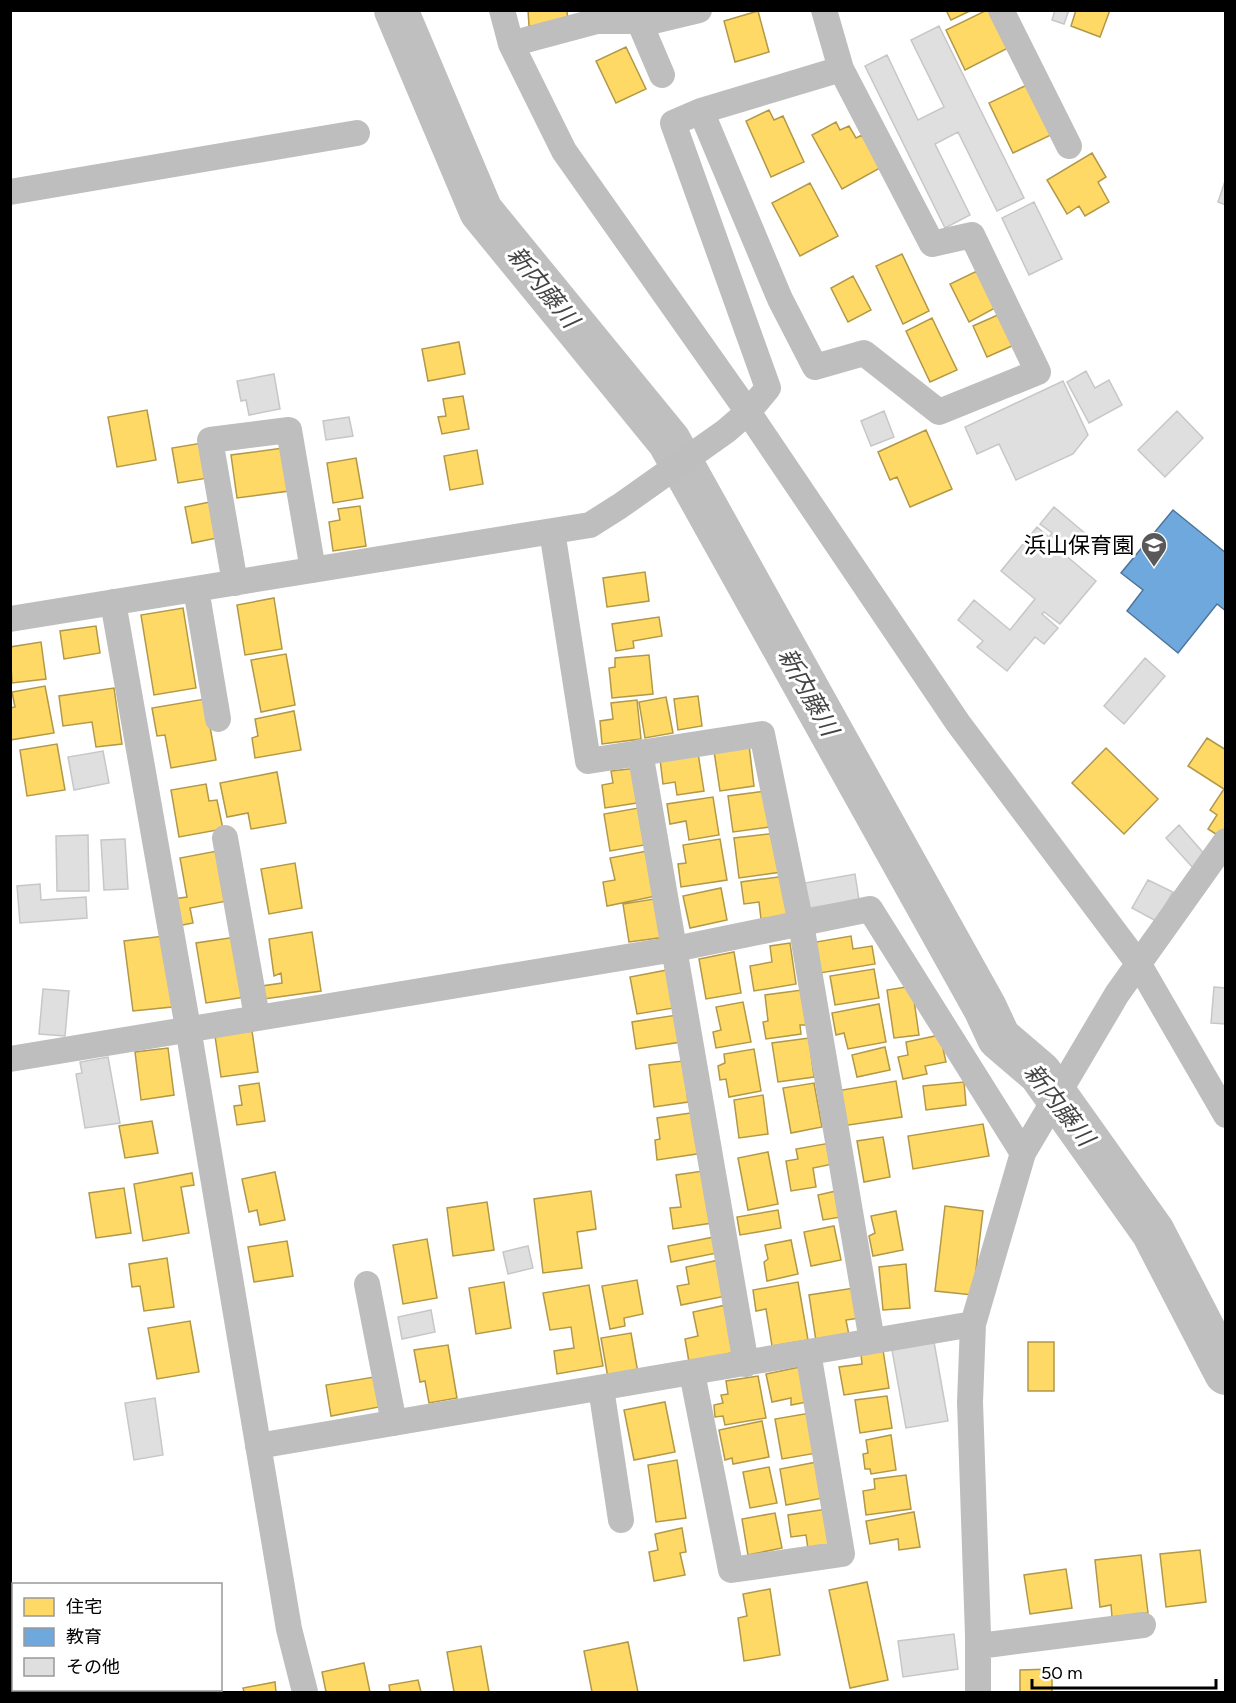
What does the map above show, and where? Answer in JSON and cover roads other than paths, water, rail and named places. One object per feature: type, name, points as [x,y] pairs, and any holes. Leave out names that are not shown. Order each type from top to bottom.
[{"type":"street","points":[[502,10],[511,44],[564,151],[748,412],[958,723],[1138,963],[1224,1108]]},
{"type":"street","points":[[511,44],[577,18],[597,21],[653,21],[699,10]]},
{"type":"street","points":[[701,111],[780,299],[815,367],[864,353],[939,412],[1038,372],[972,235],[932,244],[841,69],[824,10]]},
{"type":"street","points":[[1001,10],[1069,146]]},
{"type":"street","points":[[639,21],[662,75]]},
{"type":"street","points":[[10,619],[590,525],[620,506],[726,431],[748,412],[768,388],[673,123],[701,111],[841,69]]},
{"type":"street","points":[[10,192],[357,133]]},
{"type":"street","points":[[235,582],[210,440],[289,430],[313,570]]},
{"type":"street","points":[[552,531],[588,761],[762,734],[801,924],[872,1341]]},
{"type":"street","points":[[196,589],[218,719]]},
{"type":"street","points":[[113,602],[188,1028],[289,1629],[305,1692]]},
{"type":"street","points":[[640,752],[746,1364]]},
{"type":"street","points":[[225,838],[257,1017]]},
{"type":"street","points":[[978,1692],[979,1646],[970,1402],[973,1324],[1028,1143],[1117,994],[1226,842]]},
{"type":"street","points":[[10,1059],[675,949],[870,909],[1028,1143]]},
{"type":"street","points":[[367,1284],[394,1423]]},
{"type":"street","points":[[258,1446],[973,1324]]},
{"type":"street","points":[[692,1373],[731,1570],[842,1554],[808,1352]]},
{"type":"street","points":[[602,1388],[621,1520]]},
{"type":"street","points":[[979,1646],[1143,1624]]},
{"type":"waterway","name":"新内藤川","points":[[396,10],[481,211],[669,441],[985,1008],[999,1038],[1040,1073],[1153,1232],[1226,1373]]},
{"type":"place","name":"浜山保育園","points":[[1154,568]]}]
